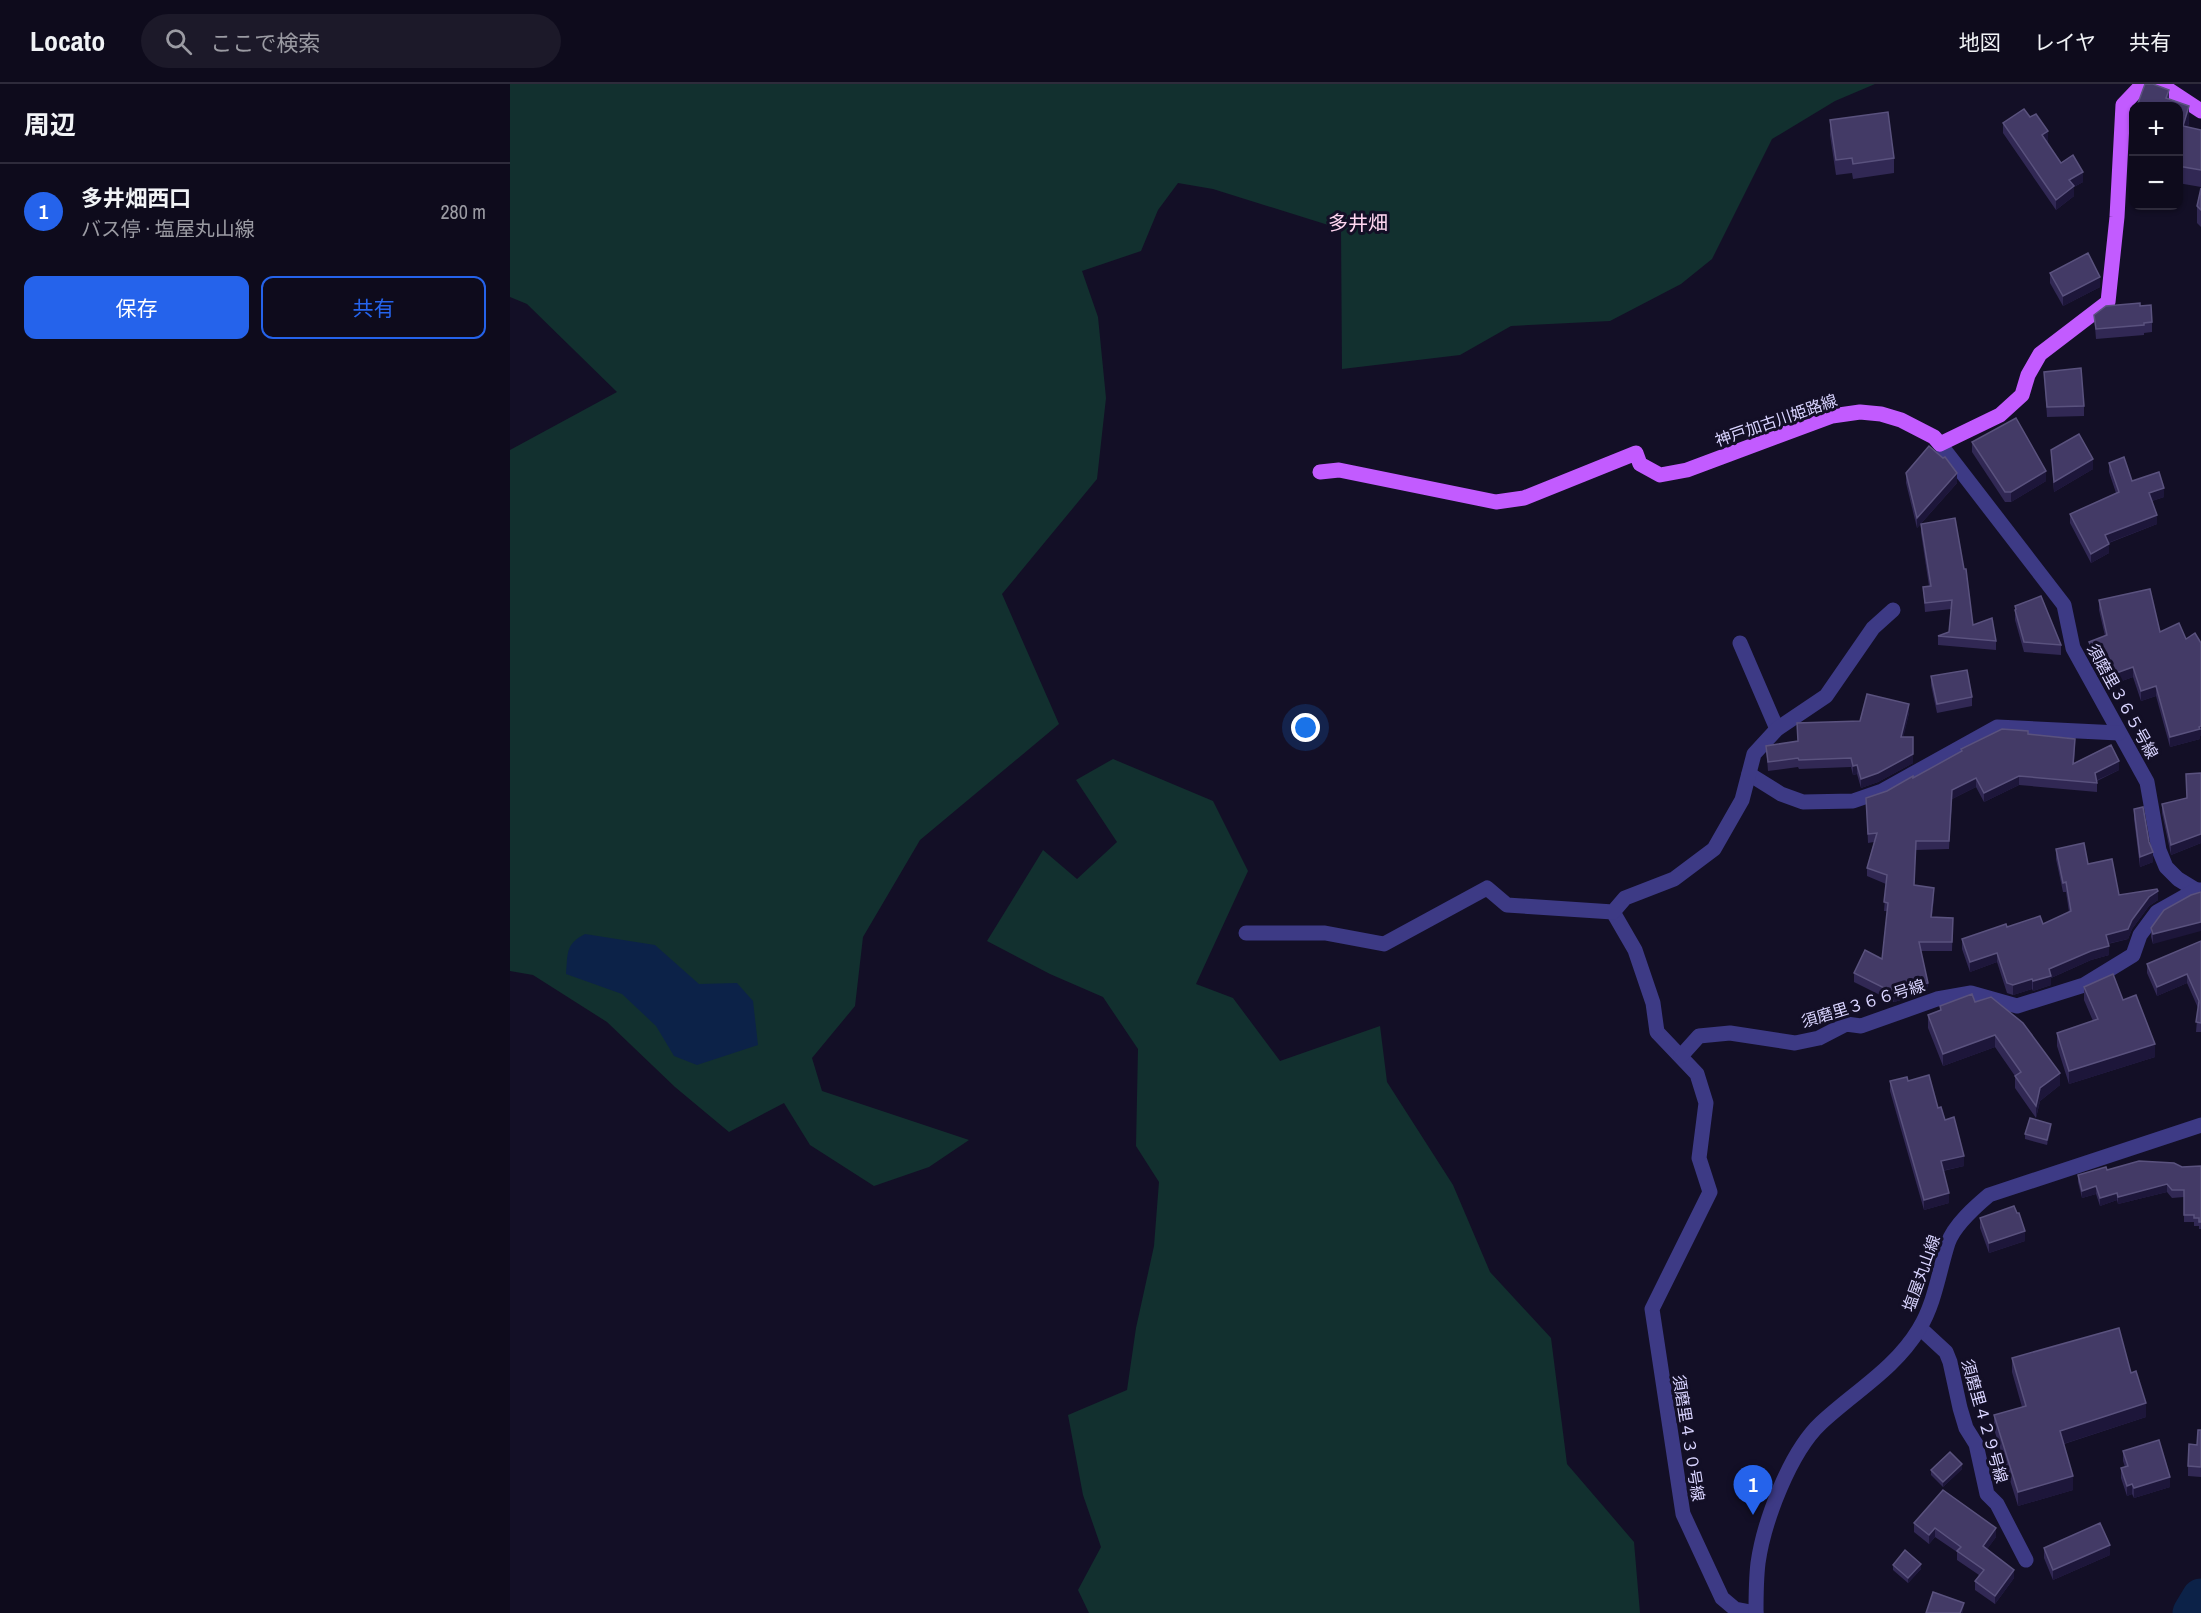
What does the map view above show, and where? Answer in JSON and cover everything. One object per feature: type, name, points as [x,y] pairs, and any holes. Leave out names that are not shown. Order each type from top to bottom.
[{"type":"main road","points":[[1940,444],[2000,415],[2022,394],[2028,375],[2040,354],[2108,302],[2117,217],[2123,105],[2140,87],[2155,84]]},
{"type":"main road","points":[[2160,84],[2201,111]]},
{"type":"main road","name":"神戸加古川姫路線","points":[[1320,472],[1339,470],[1496,502],[1524,498],[1636,453],[1640,464],[1659,475],[1688,470],[1832,416],[1860,412],[1881,414],[1901,420],[1934,437],[1940,444]]},
{"type":"street","name":"須磨里３６５号線","points":[[1940,444],[2064,605],[2073,648],[2147,782],[2159,850],[2166,867],[2178,879],[2199,890]]},
{"type":"street","points":[[1613,912],[1624,898],[1674,879],[1714,849],[1742,800],[1755,754],[1777,729],[1826,696],[1873,628],[1893,610]]},
{"type":"street","points":[[1740,643],[1777,729]]},
{"type":"street","points":[[1749,774],[1781,794],[1803,802],[1853,801],[1882,791],[1997,727],[2119,733]]},
{"type":"street","points":[[1245,933],[1325,933],[1384,944],[1487,888],[1507,904],[1613,912]]},
{"type":"street","name":"須磨里３６６号線","points":[[1681,1056],[1699,1036],[1730,1033],[1795,1043],[1819,1038],[1846,1024],[1861,1026],[1937,999],[1971,993],[2017,1006],[2084,985],[2133,955],[2140,935],[2157,912],[2199,890]]},
{"type":"street","points":[[1613,912],[1635,950],[1653,1003],[1657,1032],[1681,1056]]},
{"type":"street","name":"須磨里４３０号線","points":[[1681,1056],[1697,1074],[1706,1103],[1699,1158],[1710,1192],[1652,1309],[1683,1514],[1722,1598],[1735,1610],[1756,1613]]},
{"type":"street","name":"塩屋丸山線","points":[[1756,1613],[1758,1561],[1774,1500],[1801,1448],[1819,1425],[1893,1362],[1920,1328],[1949,1240],[1970,1211],[1989,1195],[2201,1125]]},
{"type":"street","name":"須磨里４２９号線","points":[[1920,1328],[1946,1352],[1966,1428],[1976,1444],[1987,1494],[1997,1504],[2026,1560]]},
{"type":"green space","points":[[510,84],[1875,84],[1835,101],[1772,139],[1712,259],[1681,284],[1610,321],[1511,326],[1460,355],[1342,369],[1341,229],[1213,189],[1178,183],[1158,210],[1141,251],[1082,271],[1098,317],[1106,398],[1097,479],[1002,594],[1059,724],[920,840],[863,937],[855,1006],[812,1058],[822,1091],[969,1140],[929,1167],[874,1186],[810,1145],[784,1103],[729,1132],[675,1087],[607,1022],[533,975],[510,971],[510,450],[617,392],[527,304],[510,297]]},
{"type":"green space","points":[[1113,759],[1213,801],[1248,871],[1196,984],[1233,998],[1280,1061],[1380,1026],[1387,1082],[1453,1185],[1490,1272],[1551,1338],[1567,1464],[1634,1542],[1640,1613],[1089,1613],[1078,1590],[1101,1547],[1083,1495],[1068,1415],[1127,1390],[1136,1328],[1154,1246],[1159,1182],[1136,1146],[1138,1049],[1103,997],[1050,974],[987,941],[1043,850],[1077,879],[1117,842],[1076,780]]},
{"type":"water","points":[[585,934],[655,945],[699,984],[737,983],[753,1001],[758,1045],[697,1065],[674,1056],[656,1026],[622,994],[566,974],[569,950],[574,942]]},
{"type":"building","points":[[2145,84],[2153,84],[2169,90],[2166,98],[2178,102],[2138,102]]},
{"type":"building","points":[[2183,104],[2189,106],[2183,126]]},
{"type":"building","points":[[2024,109],[2030,117],[2036,114],[2048,131],[2042,135],[2061,163],[2073,155],[2083,172],[2069,180],[2074,186],[2056,200],[2003,123]]},
{"type":"building","points":[[1888,112],[1894,158],[1853,164],[1852,158],[1836,160],[1830,120]]},
{"type":"building","points":[[2183,126],[2201,130],[2201,170],[2183,167]]},
{"type":"building","points":[[2201,188],[2201,210],[2197,206]]},
{"type":"building","points":[[2088,253],[2100,277],[2063,296],[2050,273]]},
{"type":"building","points":[[2140,303],[2140,306],[2151,305],[2152,322],[2144,323],[2144,325],[2096,329],[2094,315],[2106,306]]},
{"type":"building","points":[[2081,368],[2084,406],[2047,407],[2044,372]]},
{"type":"building","points":[[2016,418],[2046,471],[2011,492],[2005,492],[1972,442]]},
{"type":"building","points":[[2079,434],[2093,459],[2054,482],[2051,450]]},
{"type":"building","points":[[1929,446],[1943,458],[1945,457],[1957,473],[1917,518],[1906,473]]},
{"type":"building","points":[[2124,457],[2132,481],[2159,472],[2164,488],[2149,493],[2157,515],[2105,535],[2109,544],[2091,554],[2070,514],[2119,492],[2109,463]]},
{"type":"building","points":[[1955,518],[1964,569],[1966,569],[1973,625],[1992,618],[1996,641],[1938,636],[1949,632],[1952,600],[1925,603],[1923,587],[1931,586],[1921,524]]},
{"type":"building","points":[[2150,589],[2160,632],[2179,623],[2186,639],[2195,633],[2201,643],[2201,726],[2200,729],[2170,737],[2156,686],[2141,691],[2133,667],[2105,677],[2089,642],[2107,635],[2099,600]]},
{"type":"building","points":[[2041,596],[2061,645],[2024,642],[2015,606]]},
{"type":"building","points":[[1967,670],[1972,697],[1937,704],[1931,676]]},
{"type":"building","points":[[1867,694],[1909,704],[1901,737],[1913,737],[1913,754],[1878,773],[1861,779],[1857,765],[1853,766],[1851,758],[1799,760],[1798,758],[1768,762],[1766,746],[1798,741],[1797,723],[1860,721]]},
{"type":"building","points":[[2002,729],[2075,739],[2073,764],[2111,745],[2119,761],[2095,773],[2097,783],[2019,776],[1984,793],[1976,778],[1952,790],[1949,841],[1916,841],[1914,885],[1934,888],[1931,917],[1953,918],[1952,942],[1919,942],[1928,983],[1894,993],[1854,973],[1865,950],[1882,959],[1888,903],[1884,902],[1887,875],[1867,868],[1877,833],[1868,834],[1866,798],[1887,791],[1913,776],[1913,778],[1962,751],[1961,749]]},
{"type":"building","points":[[2201,773],[2201,834],[2171,845],[2162,804],[2187,798],[2186,774]]},
{"type":"building","points":[[2143,807],[2153,852],[2140,857],[2134,809]]},
{"type":"building","points":[[2084,843],[2088,864],[2112,859],[2119,895],[2157,889],[2158,891],[2149,897],[2132,920],[2128,929],[2106,935],[2109,946],[2049,969],[2051,976],[2033,981],[2032,979],[2013,985],[2007,983],[1997,953],[1970,962],[1962,939],[2006,924],[2007,927],[2040,916],[2043,924],[2071,911],[2066,882],[2063,883],[2056,849]]},
{"type":"building","points":[[2201,892],[2201,922],[2153,934],[2151,928],[2164,910]]},
{"type":"building","points":[[2201,941],[2201,1023],[2196,1022],[2199,1001],[2187,974],[2157,987],[2147,964]]},
{"type":"building","points":[[2113,974],[2123,1000],[2136,995],[2155,1044],[2069,1071],[2057,1033],[2098,1019],[2084,987]]},
{"type":"building","points":[[1972,994],[1975,1002],[1991,997],[2023,1023],[2060,1073],[2040,1088],[2036,1106],[2015,1076],[2021,1072],[1995,1035],[1943,1054],[1928,1015],[1941,1010],[1940,1006]]},
{"type":"building","points":[[1929,1075],[1938,1108],[1941,1107],[1945,1120],[1954,1117],[1964,1156],[1941,1161],[1949,1193],[1924,1200],[1890,1081],[1907,1077],[1908,1081]]},
{"type":"building","points":[[2030,1118],[2051,1124],[2047,1140],[2025,1134]]},
{"type":"building","points":[[2139,1161],[2174,1163],[2182,1167],[2201,1166],[2201,1222],[2199,1218],[2194,1218],[2194,1215],[2184,1215],[2184,1190],[2172,1190],[2167,1184],[2118,1197],[2117,1193],[2100,1198],[2096,1186],[2082,1191],[2078,1175]]},
{"type":"building","points":[[2014,1206],[2025,1231],[1989,1243],[1980,1218]]},
{"type":"building","points":[[2119,1328],[2131,1373],[2136,1371],[2146,1403],[2060,1431],[2073,1476],[2018,1492],[1994,1415],[2026,1406],[2012,1358]]},
{"type":"building","points":[[2198,1430],[2201,1430],[2201,1467],[2188,1466],[2189,1444],[2197,1445]]},
{"type":"building","points":[[2159,1440],[2170,1477],[2134,1488],[2132,1484],[2127,1486],[2121,1468],[2128,1466],[2123,1451]]},
{"type":"building","points":[[1950,1452],[1962,1464],[1943,1482],[1931,1470]]},
{"type":"building","points":[[1943,1490],[1996,1528],[1983,1546],[2014,1570],[1995,1596],[1975,1581],[1984,1570],[1957,1551],[1961,1547],[1935,1528],[1929,1535],[1914,1523]]},
{"type":"building","points":[[2100,1523],[2110,1545],[2053,1570],[2044,1548]]},
{"type":"building","points":[[1905,1550],[1921,1564],[1908,1578],[1893,1565]]},
{"type":"building","points":[[1933,1592],[1964,1603],[1960,1613],[1926,1613]]},
{"type":"waterway","points":[[2192,1613],[2201,1598]]},
{"type":"place","name":"多井畑西口","points":[[1753,1515]]},
{"type":"district","name":"多井畑","points":[[1358,222]]}]
